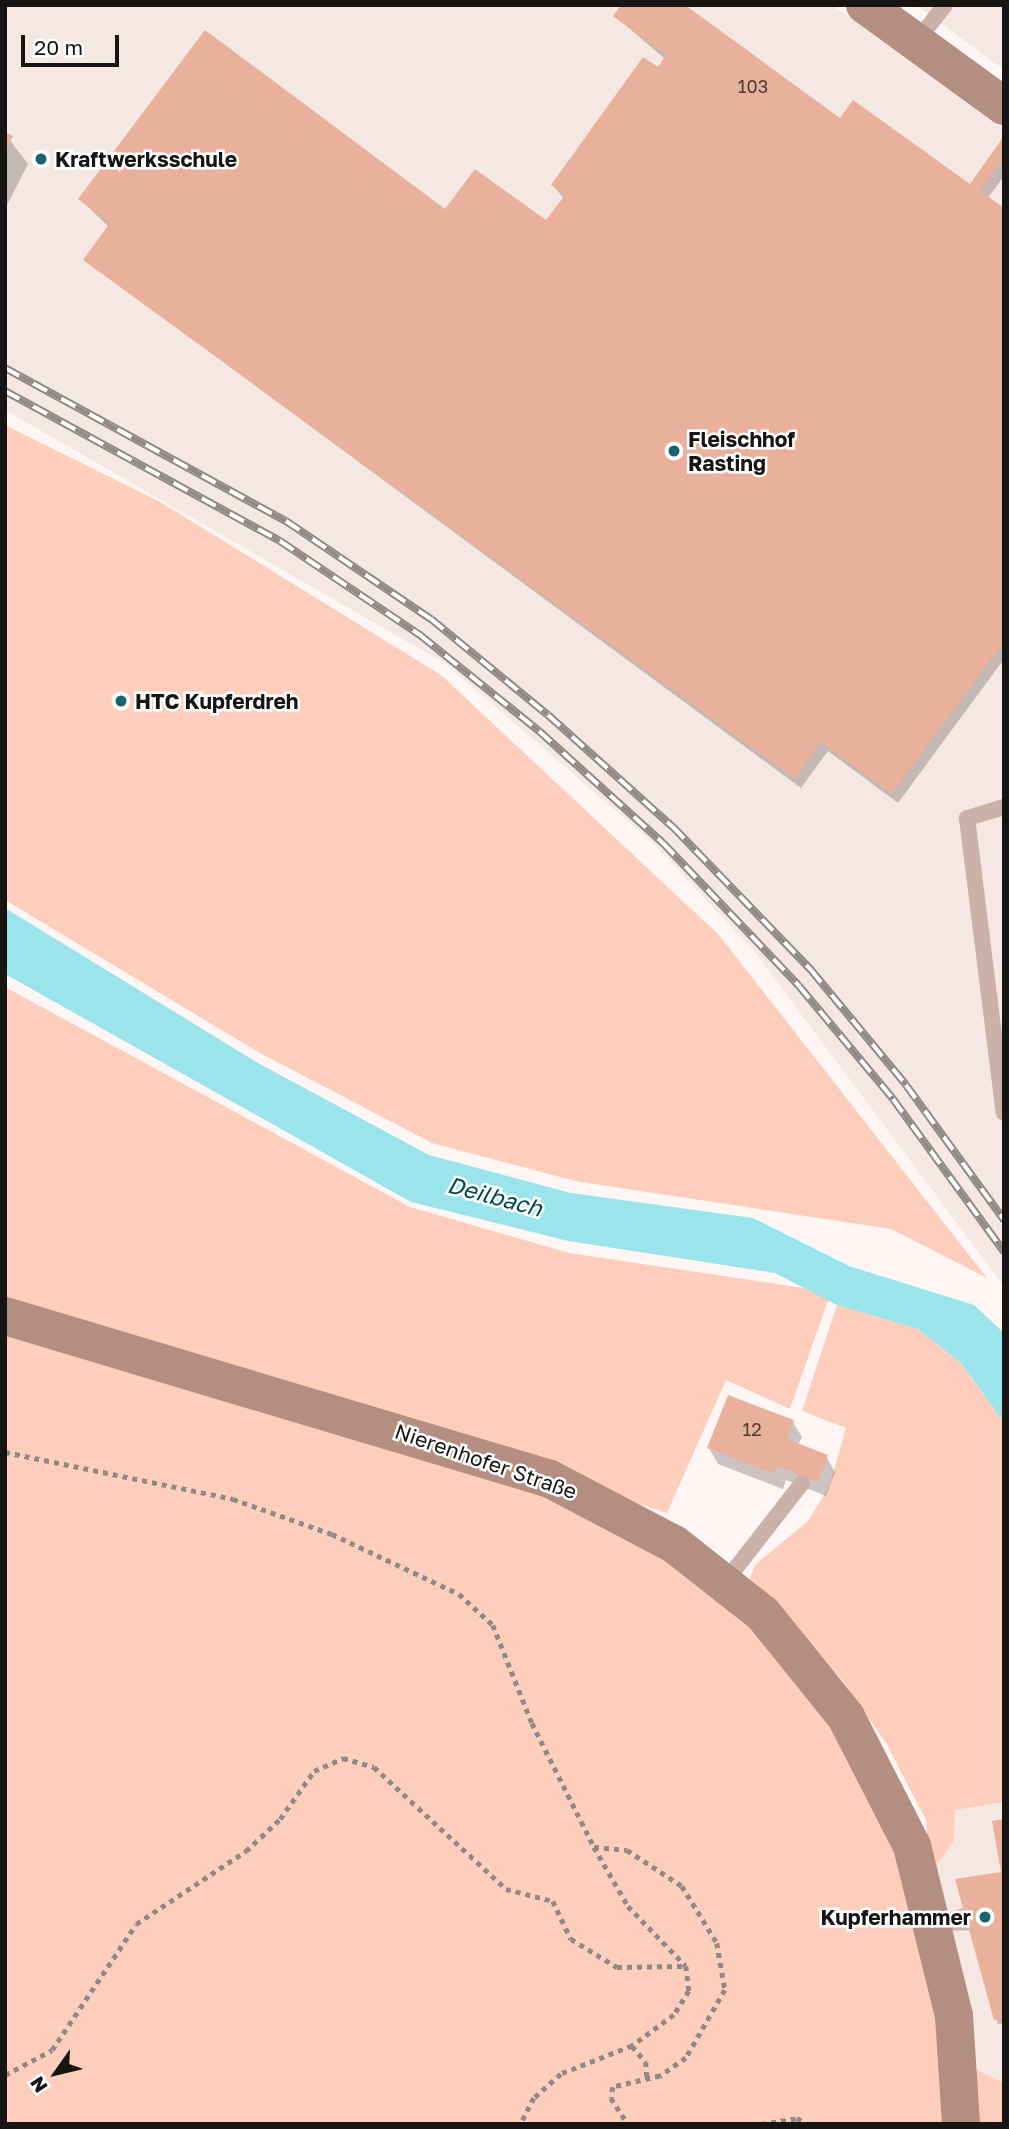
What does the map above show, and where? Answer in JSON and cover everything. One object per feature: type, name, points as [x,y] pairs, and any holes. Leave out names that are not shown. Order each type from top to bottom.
[{"type":"main road","points":[[865,5],[1004,106]]},
{"type":"main road","name":"Nierenhofer Straße","points":[[5,1316],[550,1479],[639,1524],[725,1582],[807,1664],[881,1774],[935,1925],[954,2016],[961,2124]]},
{"type":"lane","points":[[916,42],[946,5]]},
{"type":"lane","points":[[1004,807],[967,818],[1004,1113]]},
{"type":"lane","points":[[725,1582],[802,1483]]},
{"type":"path","points":[[5,1452],[233,1499],[332,1534],[458,1594],[494,1625],[532,1723],[594,1847],[628,1906],[686,1966],[689,1990],[674,2015],[632,2046],[561,2074],[534,2098],[521,2124]]},
{"type":"path","points":[[5,2075],[52,2050],[136,1924],[246,1851],[280,1819],[314,1771],[344,1758],[374,1767],[506,1889],[553,1901],[571,1939],[617,1967],[686,1966]]},
{"type":"path","points":[[594,1847],[627,1850],[682,1886],[717,1943],[725,1990],[716,2015],[686,2058],[647,2078],[613,2087],[611,2098],[628,2124]]},
{"type":"path","points":[[632,2046],[646,2062],[647,2078]]},
{"type":"path","points":[[761,2124],[797,2118],[807,2124]]},
{"type":"shaded area","points":[[5,5],[832,5],[1004,129],[1004,1286],[753,950],[654,844],[446,664],[5,410]]},
{"type":"shaded area","points":[[916,5],[1004,5],[1004,70],[935,19]]},
{"type":"shaded area","points":[[5,425],[162,503],[441,675],[719,935],[987,1278],[891,1229],[575,1181],[432,1143],[258,1052],[5,900]]},
{"type":"shaded area","points":[[5,987],[410,1207],[569,1253],[831,1292],[790,1409],[726,1380],[667,1513],[5,1298]]},
{"type":"shaded area","points":[[837,1305],[918,1329],[961,1363],[1004,1422],[1004,1802],[955,1810],[954,1841],[930,1875],[926,1820],[886,1743],[842,1680],[749,1580],[756,1564],[808,1521],[829,1487],[846,1428],[802,1411]]},
{"type":"shaded area","points":[[5,1320],[648,1531],[831,1702],[907,1846],[959,2124],[5,2124]]},
{"type":"shaded area","points":[[1004,1802],[1004,2083],[963,2063],[930,1875],[954,1841],[955,1810]]},
{"type":"shaded area","points":[[963,2063],[1004,2083],[1004,2124],[964,2124]]},
{"type":"water","name":"Deilbach","points":[[5,908],[258,1063],[429,1155],[571,1193],[753,1218],[849,1266],[974,1305],[1004,1333],[1004,1422],[961,1363],[918,1329],[837,1305],[775,1273],[568,1241],[411,1202],[5,974]]},
{"type":"building","name":"Fleischhof Rasting","points":[[621,5],[685,5],[840,118],[853,100],[970,184],[1004,136],[1004,158],[980,191],[1004,208],[1004,642],[892,794],[821,742],[795,779],[83,260],[110,223],[78,199],[205,30],[445,209],[475,169],[546,220],[565,195],[551,185],[643,57],[658,67],[666,55],[613,16]]},
{"type":"building","points":[[5,132],[13,136],[5,152]]},
{"type":"building","points":[[728,1395],[794,1420],[787,1439],[828,1455],[818,1482],[777,1466],[774,1474],[707,1448]]},
{"type":"building","name":"Kupferhammer","points":[[1004,1819],[1004,2018],[994,2020],[968,1926],[945,1932],[943,1914],[963,1908],[955,1879],[1001,1872],[992,1821]]},
{"type":"railway","points":[[5,368],[286,521],[431,619],[548,715],[673,827],[811,970],[906,1085],[1004,1220]]},
{"type":"railway","points":[[5,391],[280,541],[420,635],[539,731],[663,843],[799,986],[893,1099],[1004,1252]]},
{"type":"place","name":"Kraftwerksschule","points":[[41,159]]},
{"type":"place","name":"Fleischhof Rasting","points":[[674,451]]},
{"type":"place","name":"HTC Kupferdreh","points":[[121,701]]},
{"type":"place","name":"Kupferhammer","points":[[985,1917]]}]
